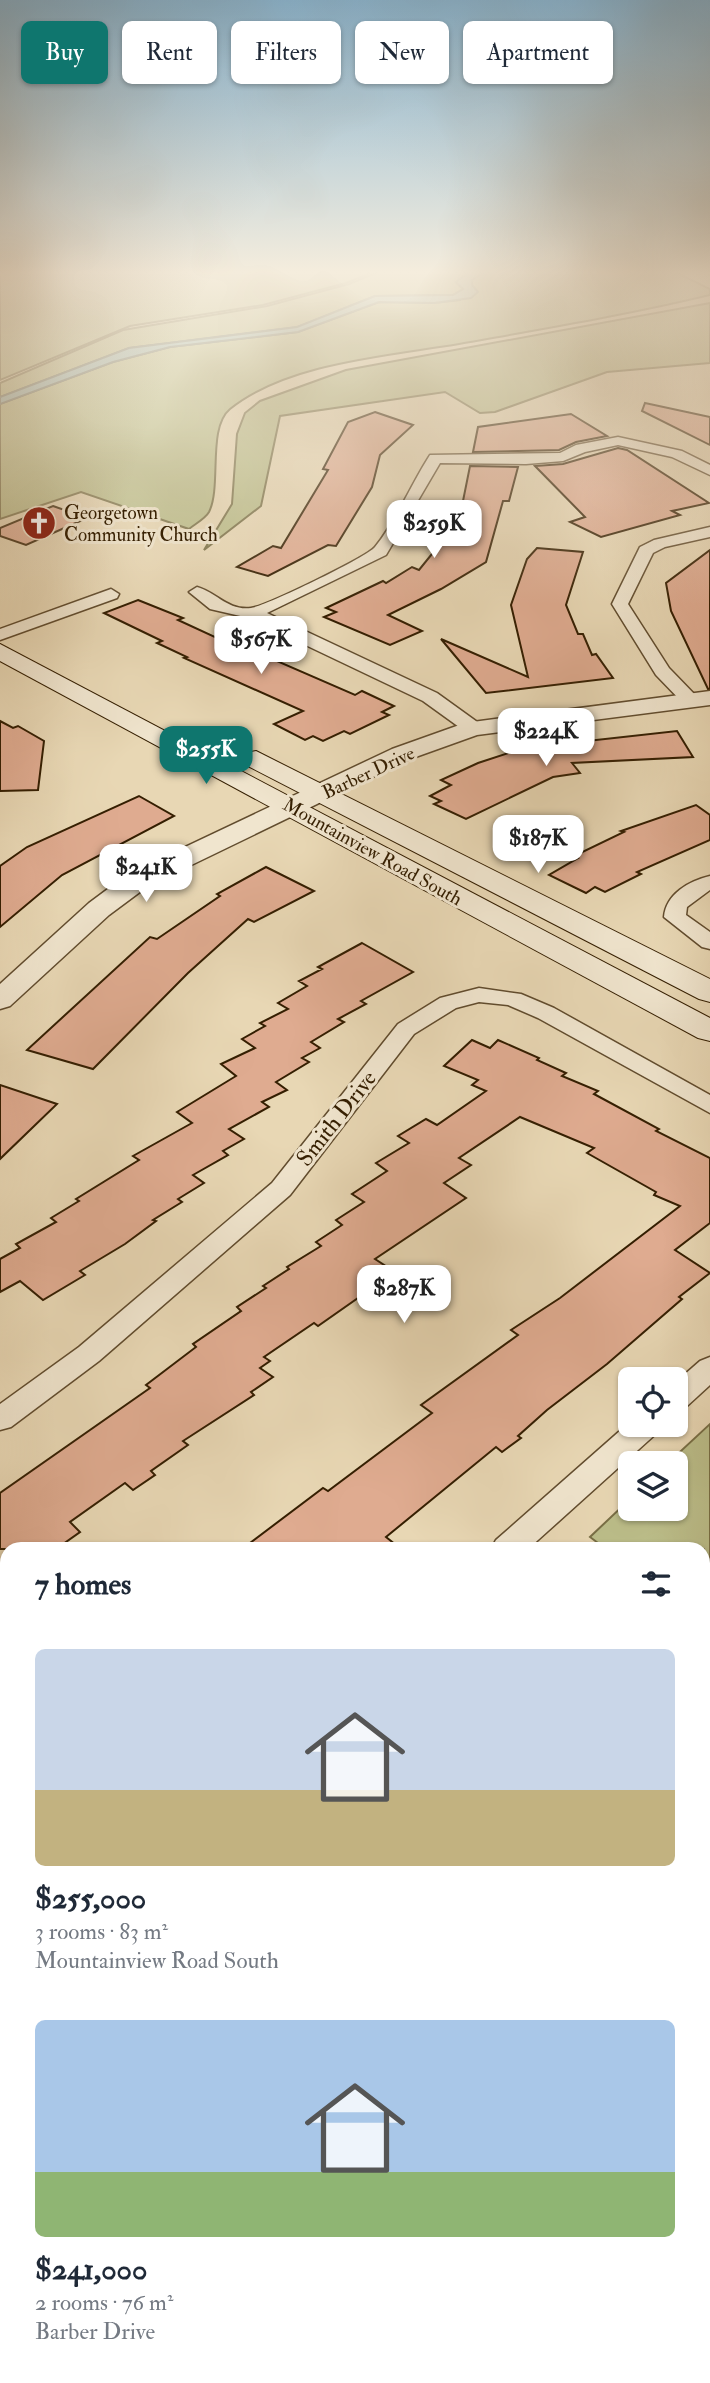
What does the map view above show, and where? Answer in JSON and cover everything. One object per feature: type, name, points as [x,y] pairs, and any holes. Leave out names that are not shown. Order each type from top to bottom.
[{"type":"main road","name":"Mountainview Road South","points":[[2,636],[322,794],[710,992]]},
{"type":"main road","name":"Mountainview Road South","points":[[2,636],[293,808],[710,1031]]},
{"type":"street","points":[[253,613],[305,591],[380,552],[435,458],[526,460],[563,457],[581,448],[618,440],[677,454],[710,471]]},
{"type":"street","points":[[700,699],[662,671],[620,604],[646,550],[660,543],[710,532]]},
{"type":"street","points":[[197,592],[209,604],[230,611],[253,613],[430,697],[473,728]]},
{"type":"street","points":[[2,636],[111,594]]},
{"type":"street","name":"Barber Drive","points":[[0,1000],[99,909],[138,880],[401,754],[473,728],[700,699]]},
{"type":"street","points":[[710,882],[694,889],[676,905],[674,917],[710,942]]},
{"type":"street","name":"Smith Drive","points":[[0,1419],[89,1354],[281,1189],[406,1029],[448,1003],[479,995],[513,999],[546,1013],[710,1105]]},
{"type":"street","points":[[688,1388],[710,1368]]},
{"type":"street","points":[[515,1542],[632,1437]]},
{"type":"green space","points":[[0,383],[36,383],[0,397]]},
{"type":"green space","points":[[56,383],[275,383],[253,393],[230,409],[223,418],[217,443],[213,501],[207,515],[189,529],[81,492],[0,519],[0,404]]},
{"type":"green space","points":[[309,383],[576,383],[495,412],[480,413],[445,392],[280,416],[261,506],[204,550],[232,504],[237,434],[245,413],[260,401]]},
{"type":"green space","points":[[710,1424],[710,1542],[597,1542],[590,1537],[618,1510],[618,1521],[688,1521],[688,1451],[681,1451]]},
{"type":"water","points":[[36,383],[56,383],[0,404],[0,397]]},
{"type":"building","points":[[645,403],[710,417],[710,445],[642,411]]},
{"type":"building","points":[[375,412],[413,425],[380,455],[372,487],[336,546],[328,545],[268,576],[237,567],[273,546],[281,548],[328,470],[323,469],[348,422]]},
{"type":"building","points":[[571,414],[607,436],[576,442],[559,450],[473,452],[478,427]]},
{"type":"building","points":[[618,448],[627,450],[709,503],[672,511],[680,515],[601,537],[570,522],[585,517],[535,466],[563,464]]},
{"type":"building","points":[[470,466],[518,467],[509,501],[503,501],[486,562],[441,589],[388,615],[422,631],[390,645],[324,617],[336,612],[326,608],[383,581],[386,583],[412,567],[419,570],[440,544],[447,521],[452,522],[458,501],[463,501]]},
{"type":"building","name":"Georgetown Community Church","points":[[53,506],[87,518],[26,545],[0,536],[0,528]]},
{"type":"building","points":[[537,548],[583,552],[566,605],[578,634],[583,634],[592,655],[596,654],[613,678],[486,693],[441,639],[528,677],[511,605],[527,559]]},
{"type":"building","points":[[710,550],[708,689],[671,611],[666,583]]},
{"type":"building","points":[[138,600],[183,618],[178,620],[256,656],[261,654],[355,695],[362,691],[394,706],[382,712],[389,715],[350,734],[344,731],[323,741],[313,736],[305,740],[274,724],[303,711],[184,658],[187,657],[157,643],[162,641],[104,613]]},
{"type":"building","points":[[0,721],[13,728],[18,726],[44,741],[38,790],[0,791]]},
{"type":"building","points":[[677,731],[693,757],[572,763],[580,773],[553,777],[466,819],[434,804],[441,801],[430,796],[451,785],[441,780],[478,763],[524,748]]},
{"type":"building","points":[[139,796],[174,816],[62,875],[0,927],[0,866],[27,847]]},
{"type":"building","points":[[696,805],[710,815],[710,840],[637,872],[641,874],[605,892],[595,887],[586,893],[549,875],[578,858],[574,856],[624,832],[621,831]]},
{"type":"building","points":[[266,867],[314,891],[254,922],[248,919],[188,973],[93,1069],[27,1050],[150,937],[157,939],[220,896],[217,894]]},
{"type":"building","points":[[362,943],[413,972],[361,1001],[366,1004],[338,1019],[344,1022],[311,1042],[320,1048],[302,1058],[309,1062],[276,1082],[287,1090],[262,1102],[269,1107],[229,1129],[244,1139],[223,1151],[228,1155],[193,1175],[204,1183],[178,1199],[182,1202],[153,1220],[156,1221],[125,1244],[80,1271],[85,1275],[43,1300],[20,1281],[0,1292],[0,1259],[20,1248],[16,1244],[56,1222],[51,1218],[79,1201],[76,1199],[139,1160],[133,1156],[192,1123],[177,1112],[236,1076],[221,1064],[255,1048],[242,1039],[265,1026],[260,1023],[288,1009],[278,1003],[307,986],[299,981],[322,969],[318,967]]},
{"type":"building","points":[[472,1040],[490,1048],[498,1040],[566,1073],[562,1076],[598,1091],[594,1094],[659,1129],[656,1131],[710,1158],[710,1223],[675,1250],[710,1273],[679,1297],[682,1299],[607,1364],[547,1410],[518,1436],[521,1438],[502,1452],[496,1447],[386,1537],[392,1542],[251,1542],[323,1488],[328,1491],[432,1413],[421,1405],[518,1335],[511,1330],[560,1298],[680,1206],[654,1195],[656,1192],[587,1153],[594,1148],[520,1117],[459,1158],[471,1165],[444,1183],[466,1198],[375,1259],[395,1272],[318,1326],[314,1323],[264,1357],[270,1361],[260,1368],[273,1377],[251,1392],[254,1395],[183,1441],[188,1445],[151,1471],[155,1475],[133,1490],[125,1483],[70,1522],[80,1532],[66,1542],[0,1542],[0,1493],[150,1388],[146,1385],[196,1347],[193,1344],[241,1311],[237,1307],[266,1288],[263,1286],[289,1269],[287,1267],[321,1246],[316,1242],[342,1225],[336,1220],[364,1202],[352,1194],[387,1171],[376,1163],[409,1143],[398,1136],[426,1119],[437,1125],[486,1091],[472,1085],[478,1080],[444,1066]]},
{"type":"building","points":[[0,1085],[57,1104],[0,1159]]},
{"type":"place","name":"Georgetown Community Church","points":[[39,523]]}]
